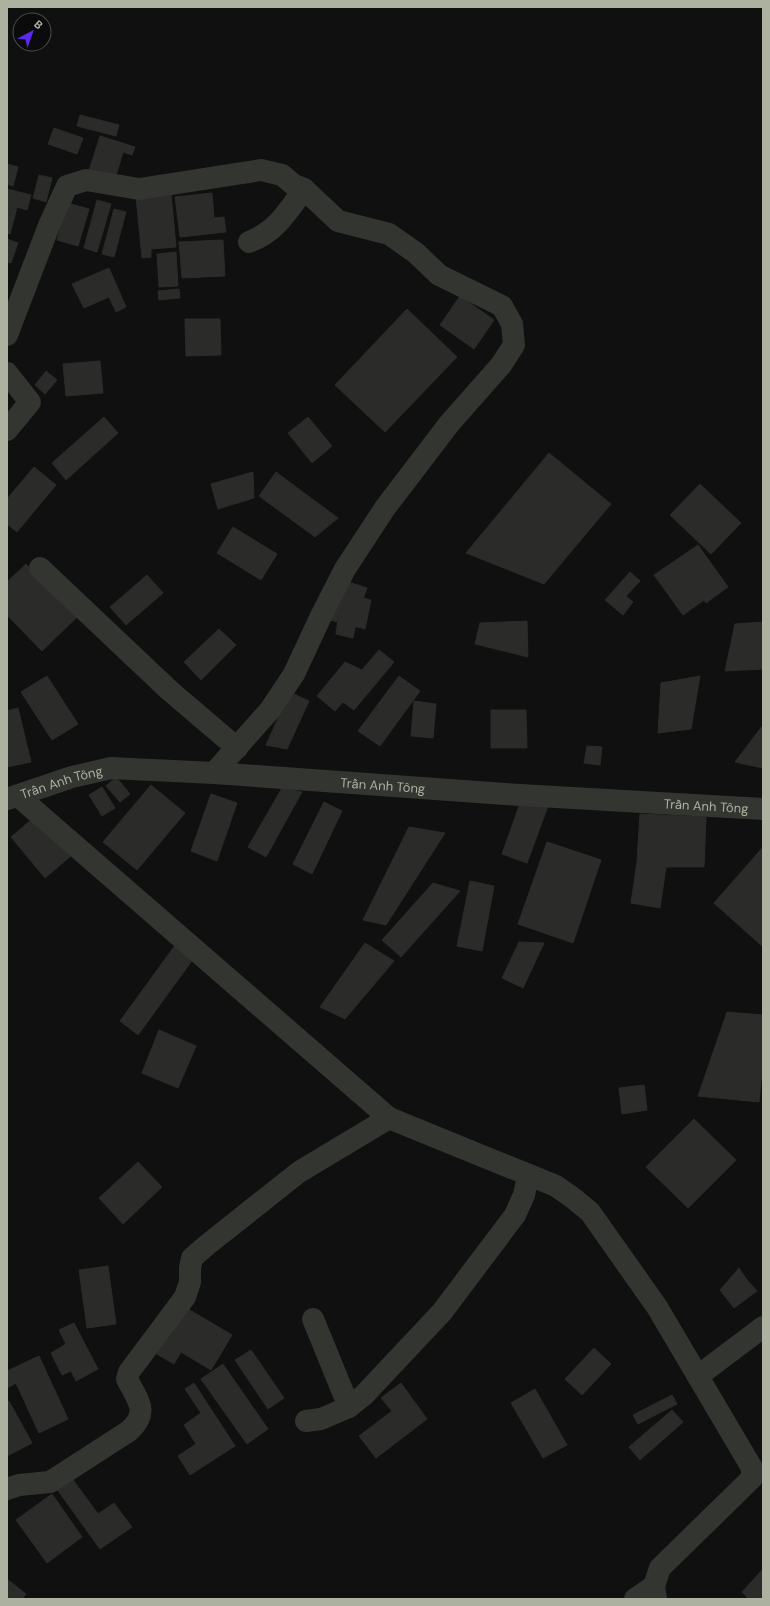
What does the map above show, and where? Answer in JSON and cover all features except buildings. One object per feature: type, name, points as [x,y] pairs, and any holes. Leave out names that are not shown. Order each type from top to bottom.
[{"type":"street","points":[[7,335],[50,223],[67,186],[86,180],[139,189],[261,170],[282,175],[294,185],[304,189],[338,221],[388,234],[416,253],[439,275],[502,306],[512,324],[514,345],[501,364],[450,424],[385,508],[345,569],[320,616],[294,674],[270,710],[214,773]]},
{"type":"street","points":[[249,242],[262,238],[276,227],[304,189]]},
{"type":"street","points":[[7,373],[30,402],[7,430]]},
{"type":"street","points":[[40,568],[169,690],[237,748]]},
{"type":"street","name":"Trần Anh Tông","points":[[12,798],[72,777],[111,768],[214,773],[497,793],[763,809]]},
{"type":"street","points":[[12,798],[389,1118],[410,1125],[528,1176],[556,1186],[574,1198],[590,1212],[657,1307],[758,1476],[660,1568],[655,1592],[635,1599]]},
{"type":"street","points":[[7,1489],[19,1485],[50,1482],[129,1431],[137,1424],[141,1418],[141,1408],[127,1379],[129,1372],[185,1297],[190,1282],[192,1258],[299,1172],[389,1118]]},
{"type":"street","points":[[306,1421],[321,1419],[349,1407],[364,1395],[442,1312],[515,1215],[524,1195],[528,1176]]},
{"type":"street","points":[[313,1319],[349,1407]]},
{"type":"street","points":[[698,1376],[763,1326]]}]
